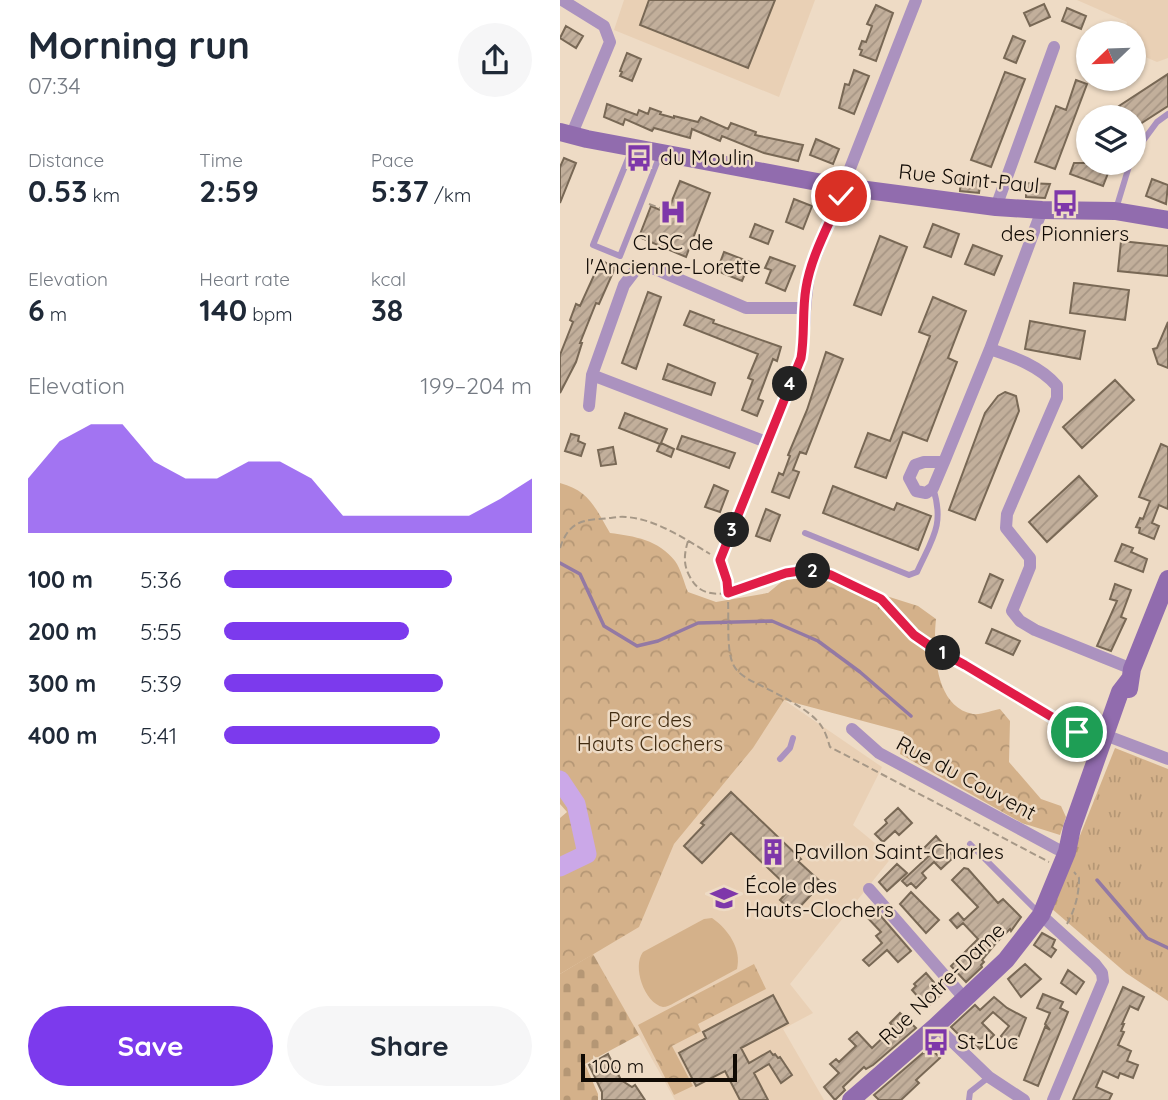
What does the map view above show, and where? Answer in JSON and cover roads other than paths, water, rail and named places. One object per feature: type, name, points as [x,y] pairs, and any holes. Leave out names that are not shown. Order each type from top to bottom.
[{"type":"street","points":[[562,0],[604,26],[610,42],[565,134]]},
{"type":"street","points":[[720,560],[801,358],[806,288],[811,268],[916,0]]},
{"type":"street","points":[[996,207],[1054,47]]},
{"type":"street","name":"Rue Saint-Paul","points":[[565,134],[844,187],[996,207],[1115,211],[1168,220]]},
{"type":"street","points":[[944,461],[919,463],[909,473],[909,483],[916,491],[926,493],[933,488],[990,349],[1042,210]]},
{"type":"street","points":[[589,406],[592,374],[624,285],[637,268],[655,269],[746,308],[805,308]]},
{"type":"street","points":[[990,349],[1015,357],[1048,376],[1057,386],[1057,398],[1007,514],[1006,528],[1030,558],[1030,567],[1012,611],[1020,621],[1035,629],[1131,674]]},
{"type":"street","points":[[592,374],[766,442]]},
{"type":"street","name":"Rue Notre-Dame","points":[[851,1100],[1006,960],[1041,915],[1061,858],[1082,829],[1107,738],[1128,698],[1131,674],[1168,579]]},
{"type":"street","name":"Rue du Couvent","points":[[852,730],[879,753],[1057,849],[1061,858]]},
{"type":"street","points":[[1107,738],[1168,759]]},
{"type":"street","points":[[869,889],[965,999]]},
{"type":"street","points":[[1041,915],[1095,964],[1102,973],[1103,981],[1053,1100]]},
{"type":"street","points":[[936,1026],[989,1076],[1024,1100]]},
{"type":"lane","points":[[1146,137],[1157,122],[1168,114]]},
{"type":"lane","points":[[633,148],[593,245],[620,256],[661,154]]},
{"type":"lane","points":[[1115,211],[1126,175]]},
{"type":"lane","points":[[805,533],[909,575],[917,572],[939,524],[938,504],[933,488]]},
{"type":"lane","points":[[779,759],[790,748],[793,738]]},
{"type":"lane","points":[[970,844],[1041,915]]},
{"type":"lane","points":[[969,1100],[970,1093],[989,1076]]},
{"type":"waterway","points":[[560,563],[580,574],[604,626],[637,646],[658,641],[698,623],[772,621],[818,641],[860,672],[911,716]]},
{"type":"waterway","points":[[560,780],[576,804],[587,854],[560,867]]},
{"type":"waterway","points":[[1097,880],[1147,938],[1168,948]]},
{"type":"place","name":"du Moulin","points":[[639,158]]},
{"type":"place","name":"des Pionniers","points":[[1065,203]]},
{"type":"place","name":"CLSC de l'Ancienne-Lorette","points":[[673,212]]},
{"type":"place","name":"Pavillon Saint-Charles","points":[[773,852]]},
{"type":"place","name":"École des Hauts-Clochers","points":[[724,898]]},
{"type":"place","name":"St-Luc","points":[[936,1042]]},
{"type":"park label","name":"Parc des Hauts Clochers","points":[[650,732]]}]
